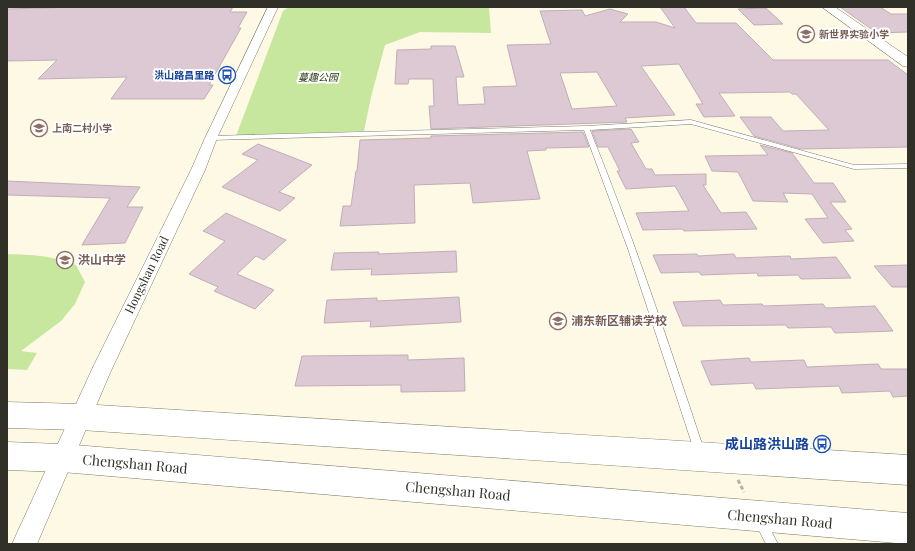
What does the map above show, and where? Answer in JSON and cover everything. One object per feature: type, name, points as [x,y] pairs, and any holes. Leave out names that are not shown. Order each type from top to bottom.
[{"type":"main road","points":[[7,415],[81,417],[908,470]]},
{"type":"main road","name":"Chengshan Road","points":[[7,456],[62,458],[908,529]]},
{"type":"street","name":"Hongshan Road","points":[[24,544],[100,373],[198,170],[211,138],[273,7]]},
{"type":"street","points":[[828,7],[908,63]]},
{"type":"lane","points":[[211,138],[586,128],[691,122],[854,167],[908,166]]},
{"type":"lane","points":[[586,128],[601,164],[660,330],[714,458]]},
{"type":"lane","points":[[758,517],[772,544]]},
{"type":"path","points":[[714,458],[758,517]]},
{"type":"green space","name":"蔓趣公园","points":[[289,7],[489,7],[491,33],[420,32],[385,45],[371,97],[364,131],[282,136],[236,136],[283,11]]},
{"type":"green space","points":[[7,254],[42,256],[76,265],[85,282],[75,304],[61,321],[21,351],[37,353],[27,370],[7,369]]},
{"type":"building","points":[[78,7],[233,7],[230,12],[247,12],[238,28],[241,28],[209,85],[213,85],[204,99],[111,99],[127,77],[38,79],[57,60],[7,61],[7,9]]},
{"type":"building","points":[[660,7],[684,7],[696,23],[736,23],[773,60],[888,60],[908,75],[908,147],[801,149],[754,136],[740,117],[771,117],[783,131],[829,130],[796,94],[792,94],[790,92],[719,93],[735,116],[704,117],[696,104],[703,104],[679,64],[641,66],[675,115],[625,118],[627,122],[431,129],[429,106],[434,106],[433,79],[409,79],[408,84],[395,84],[397,50],[431,49],[431,46],[455,46],[464,77],[456,77],[458,105],[485,104],[483,87],[517,86],[507,45],[551,44],[540,11],[582,10],[585,16],[610,9],[628,14],[620,22],[656,22],[675,28]],"holes":[[[597,72],[617,106],[572,109],[560,73]]]},
{"type":"building","points":[[840,7],[880,7],[891,14],[908,14],[908,32],[877,33]]},
{"type":"building","points":[[766,8],[783,24],[754,25],[738,9]]},
{"type":"building","points":[[631,129],[639,142],[631,143],[646,169],[652,169],[655,175],[706,174],[706,185],[703,185],[721,213],[746,212],[757,229],[684,231],[682,229],[643,230],[636,213],[689,211],[675,186],[626,189],[617,171],[620,171],[608,147],[598,147],[592,131]]},
{"type":"building","points":[[583,132],[589,147],[546,148],[546,150],[527,151],[540,199],[473,203],[470,183],[414,185],[415,223],[340,226],[343,206],[351,206],[357,171],[360,140],[431,138],[431,136]]},
{"type":"building","points":[[258,144],[312,165],[279,192],[295,198],[280,211],[222,187],[258,160],[242,154]]},
{"type":"building","points":[[760,145],[792,153],[814,183],[833,183],[846,202],[830,202],[852,229],[845,230],[854,241],[823,243],[805,219],[828,218],[812,194],[783,193],[788,202],[753,201],[738,172],[712,171],[705,156],[768,155]]},
{"type":"building","points":[[7,181],[140,187],[127,207],[143,207],[125,243],[82,245],[110,198],[7,195]]},
{"type":"building","points":[[226,213],[286,240],[264,260],[256,256],[237,274],[274,290],[255,309],[214,291],[218,287],[189,274],[225,241],[203,231]]},
{"type":"building","points":[[456,251],[457,272],[371,275],[372,269],[331,270],[334,253],[379,252],[378,254]]},
{"type":"building","points":[[697,254],[698,256],[734,254],[736,258],[790,256],[791,259],[836,257],[851,278],[801,279],[798,275],[758,276],[757,273],[701,275],[699,272],[661,273],[653,255]]},
{"type":"building","points":[[908,265],[908,287],[892,287],[874,266]]},
{"type":"building","points":[[459,297],[461,322],[370,327],[371,321],[324,323],[327,300],[377,298],[377,301]]},
{"type":"building","points":[[720,300],[723,305],[762,304],[764,306],[823,304],[826,308],[875,306],[893,331],[835,333],[831,327],[788,328],[786,325],[683,326],[673,302]]},
{"type":"building","points":[[408,355],[408,360],[464,358],[465,391],[401,392],[401,385],[295,386],[302,356]]},
{"type":"building","points":[[749,358],[751,362],[804,360],[807,367],[878,364],[881,369],[908,369],[908,396],[893,397],[890,391],[842,393],[839,386],[756,389],[753,383],[711,385],[701,361]]},
{"type":"place","name":"新世界实验小学","points":[[806,34]]},
{"type":"place","name":"洪山路昌里路","points":[[227,75]]},
{"type":"place","name":"上南二村小学","points":[[39,128]]},
{"type":"place","name":"洪山中学","points":[[65,260]]},
{"type":"place","name":"浦东新区辅读学校","points":[[558,321]]},
{"type":"place","name":"成山路洪山路","points":[[822,444]]}]
